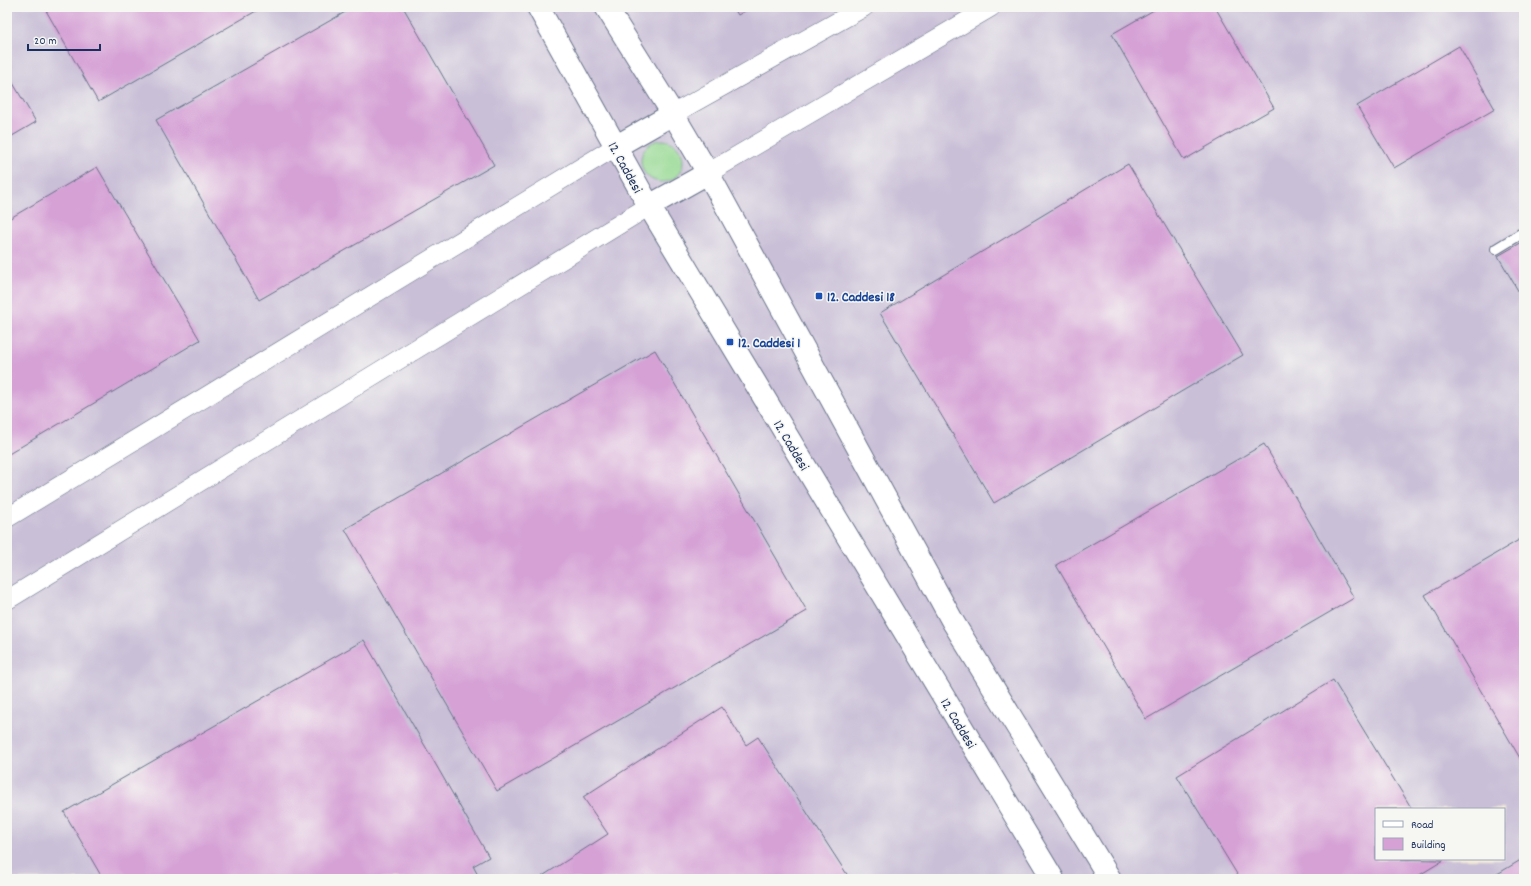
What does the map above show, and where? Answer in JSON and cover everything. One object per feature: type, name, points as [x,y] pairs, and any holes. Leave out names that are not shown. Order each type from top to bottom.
[{"type":"street","name":"12. Caddesi","points":[[538,7],[649,206],[1053,879]]},
{"type":"street","points":[[606,7],[708,173],[953,622],[1110,879]]},
{"type":"street","points":[[7,518],[615,147],[864,7]]},
{"type":"street","points":[[7,600],[649,206],[991,7]]},
{"type":"lane","points":[[1496,249],[1524,232]]},
{"type":"shaded area","points":[[7,7],[1524,7],[1524,879],[7,879]]},
{"type":"green space","points":[[662,140],[677,146],[683,161],[677,176],[662,182],[647,176],[641,161],[647,146]]},
{"type":"building","points":[[44,7],[263,7],[98,102]]},
{"type":"building","points":[[354,7],[403,7],[494,165],[259,300],[156,120]]},
{"type":"building","points":[[733,7],[752,7],[738,15]]},
{"type":"building","points":[[1159,7],[1215,7],[1274,108],[1184,160],[1112,34]]},
{"type":"building","points":[[1459,46],[1495,109],[1394,168],[1357,106]]},
{"type":"building","points":[[7,73],[36,122],[7,139]]},
{"type":"building","points":[[1128,164],[1243,355],[994,503],[880,313]]},
{"type":"building","points":[[97,167],[200,340],[7,455],[7,220]]},
{"type":"building","points":[[1524,241],[1524,301],[1498,256]]},
{"type":"building","points":[[655,350],[807,611],[497,791],[345,529]]},
{"type":"building","points":[[1264,444],[1354,598],[1146,719],[1056,565]]},
{"type":"building","points":[[1524,537],[1524,765],[1425,595]]},
{"type":"building","points":[[364,640],[489,857],[473,866],[480,879],[103,879],[64,812]]},
{"type":"building","points":[[1333,680],[1411,808],[1375,808],[1375,860],[1444,860],[1413,879],[1240,879],[1177,776]]},
{"type":"building","points":[[722,707],[746,745],[758,737],[850,879],[542,879],[541,877],[608,834],[583,797]]},
{"type":"building","points":[[1524,858],[1524,879],[1489,879]]},
{"type":"place","name":"12. Caddesi 18","points":[[819,296]]},
{"type":"place","name":"12. Caddesi 1","points":[[730,342]]}]
